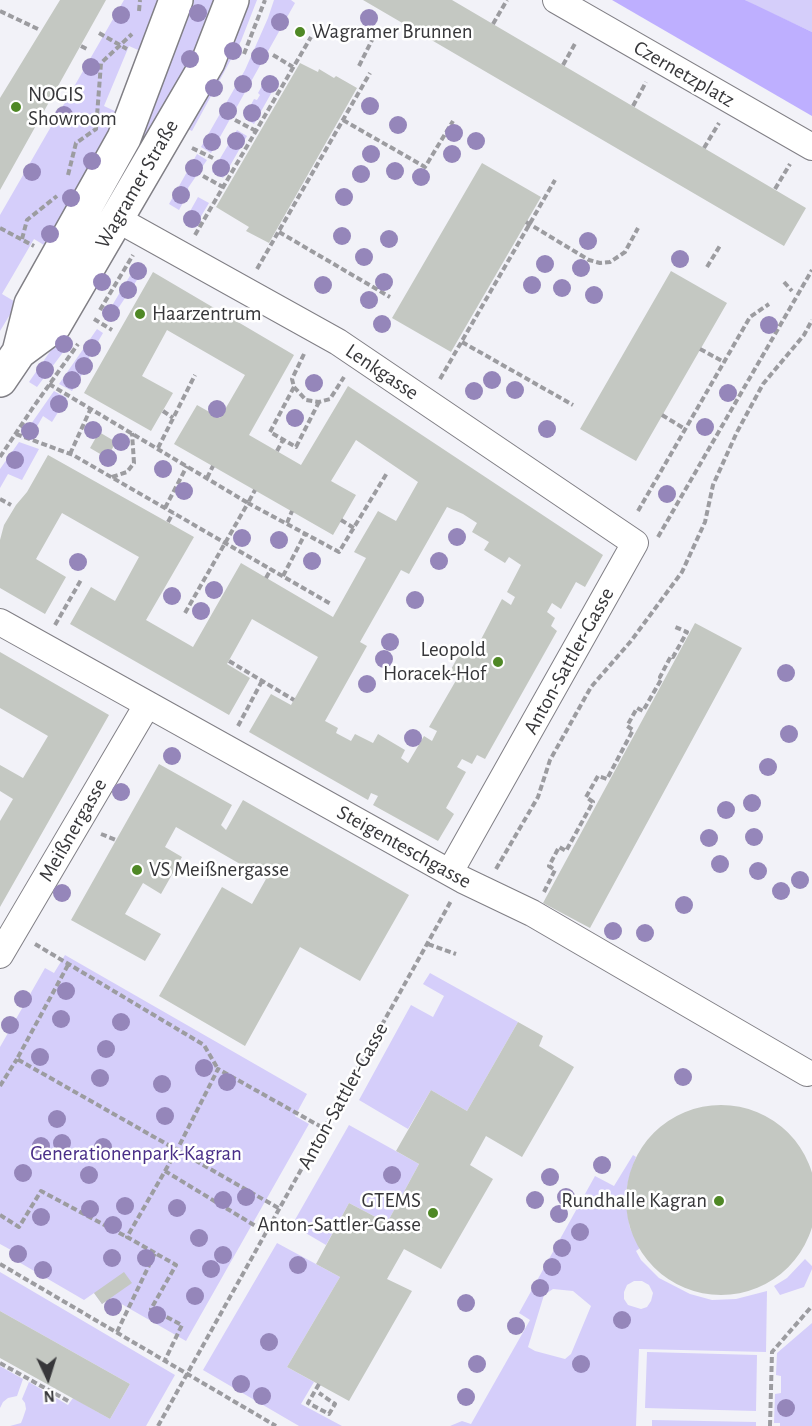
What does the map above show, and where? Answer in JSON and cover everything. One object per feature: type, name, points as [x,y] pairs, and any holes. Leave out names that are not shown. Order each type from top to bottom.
[{"type":"main road","name":"Wagramer Straße","points":[[19,352],[31,304],[124,138],[176,0]]},
{"type":"main road","name":"Wagramer Straße","points":[[0,380],[19,352],[54,326],[208,62],[232,0]]},
{"type":"street","name":"Czernetzplatz","points":[[556,0],[812,147]]},
{"type":"street","name":"Lenkgasse","points":[[117,219],[338,342],[635,543]]},
{"type":"street","name":"Anton-Sattler-Gasse","points":[[450,872],[635,543]]},
{"type":"street","name":"Steigenteschgasse","points":[[0,622],[450,872],[532,913],[807,1073]]},
{"type":"street","name":"Meißnergasse","points":[[0,955],[147,705]]},
{"type":"path","points":[[139,18],[140,0]]},
{"type":"path","points":[[493,24],[507,0]]},
{"type":"path","points":[[0,11],[40,30]]},
{"type":"path","points":[[68,177],[76,143],[96,129],[101,63],[139,27]]},
{"type":"path","points":[[195,235],[310,37]]},
{"type":"path","points":[[359,66],[373,38]]},
{"type":"path","points":[[563,65],[576,42]]},
{"type":"path","points":[[81,46],[89,50]]},
{"type":"path","points":[[273,55],[293,67]]},
{"type":"path","points":[[257,270],[370,73]]},
{"type":"path","points":[[633,106],[646,82]]},
{"type":"path","points":[[343,118],[425,167],[453,121]]},
{"type":"path","points":[[235,120],[256,131]]},
{"type":"path","points":[[704,148],[719,123]]},
{"type":"path","points":[[192,148],[213,158]]},
{"type":"path","points":[[775,189],[790,164]]},
{"type":"path","points":[[203,176],[223,187]]},
{"type":"path","points":[[440,379],[462,342],[469,325],[555,180]]},
{"type":"path","points":[[22,239],[27,220],[65,189]]},
{"type":"path","points":[[528,223],[589,260],[600,263],[610,262],[625,252],[638,228]]},
{"type":"path","points":[[0,228],[56,257]]},
{"type":"path","points":[[279,232],[390,297]]},
{"type":"path","points":[[707,267],[721,244]]},
{"type":"path","points":[[783,282],[792,291]]},
{"type":"path","points":[[638,511],[750,317],[769,304]]},
{"type":"path","points":[[94,319],[112,330]]},
{"type":"path","points":[[492,875],[538,797],[550,760],[591,687],[631,641],[682,572],[705,522],[713,485],[736,432],[763,384],[804,335],[812,320]]},
{"type":"path","points":[[462,342],[573,405]]},
{"type":"path","points":[[700,349],[724,362]]},
{"type":"path","points":[[304,354],[292,379],[294,387],[306,400],[319,402],[330,399],[344,377]]},
{"type":"path","points":[[158,448],[195,375]]},
{"type":"path","points":[[49,384],[248,503],[339,552],[387,473]]},
{"type":"path","points":[[294,387],[270,432],[283,440],[296,447],[319,402]]},
{"type":"path","points":[[70,454],[91,408]]},
{"type":"path","points":[[163,411],[173,418]]},
{"type":"path","points":[[662,415],[686,429]]},
{"type":"path","points":[[111,477],[127,472],[134,463],[132,433]]},
{"type":"path","points":[[16,434],[70,454],[331,603]]},
{"type":"path","points":[[277,451],[283,440]]},
{"type":"path","points":[[165,508],[187,466]]},
{"type":"path","points":[[207,478],[213,466]]},
{"type":"path","points":[[185,613],[255,490]]},
{"type":"path","points":[[0,499],[11,506]]},
{"type":"path","points":[[286,524],[292,512]]},
{"type":"path","points":[[168,522],[173,513]]},
{"type":"path","points":[[341,520],[354,528]]},
{"type":"path","points":[[283,576],[306,534]]},
{"type":"path","points":[[266,578],[272,569]]},
{"type":"path","points":[[54,626],[81,580]]},
{"type":"path","points":[[542,896],[555,870],[549,866],[559,847],[566,850],[593,802],[586,797],[598,776],[607,779],[633,730],[627,726],[636,708],[643,711],[662,678],[660,677],[671,656],[673,657],[687,632],[673,626]]},
{"type":"path","points":[[229,661],[294,700]]},
{"type":"path","points":[[236,730],[262,681]]},
{"type":"path","points":[[97,832],[116,840]]},
{"type":"path","name":"Anton-Sattler-Gasse","points":[[158,1426],[453,897]]},
{"type":"path","points":[[14,931],[204,1045],[218,1069],[325,1129]]},
{"type":"path","points":[[428,944],[456,954]]},
{"type":"path","points":[[0,1086],[68,965]]},
{"type":"path","points":[[17,1059],[280,1209]]},
{"type":"path","points":[[127,1237],[177,1149],[218,1069]]},
{"type":"path","points":[[165,1171],[267,1233]]},
{"type":"path","points":[[0,1215],[19,1227],[41,1191],[176,1265],[151,1308],[182,1325],[165,1360]]},
{"type":"path","points":[[117,1332],[155,1253]]},
{"type":"path","points":[[0,1264],[276,1426]]},
{"type":"path","points":[[770,1426],[772,1352],[812,1306]]},
{"type":"path","points":[[0,1363],[69,1402]]},
{"type":"path","points":[[319,1384],[308,1403],[329,1414],[335,1404],[319,1393]]},
{"type":"green space","points":[[124,0],[163,0],[145,53],[129,46],[104,106],[119,113],[49,248],[34,239],[2,294],[17,303],[0,331],[0,215]]},
{"type":"green space","points":[[189,0],[216,0],[208,26],[119,194],[111,189]]},
{"type":"green space","points":[[250,0],[257,0],[241,41],[192,131],[184,127],[240,24]]},
{"type":"green space","points":[[274,0],[291,0],[295,3],[211,153],[201,147],[245,70]]},
{"type":"green space","points":[[745,0],[812,0],[812,32],[756,6]]},
{"type":"green space","points":[[268,75],[278,81],[254,124],[244,118],[254,99],[257,100],[260,95],[258,93]]},
{"type":"green space","points":[[237,130],[247,136],[223,178],[212,172]]},
{"type":"green space","points":[[197,154],[207,160],[188,188],[189,192],[179,210],[169,204]]},
{"type":"green space","points":[[198,197],[209,203],[194,228],[184,222]]},
{"type":"green space","points":[[137,264],[145,268],[109,322],[104,319]]},
{"type":"green space","points":[[97,329],[103,333],[72,391],[59,384]]},
{"type":"green space","points":[[63,338],[70,343],[37,387],[29,382],[58,340]]},
{"type":"green space","points":[[54,391],[67,398],[52,422],[43,416],[31,437],[24,434]]},
{"type":"green space","points":[[19,442],[39,449],[22,480],[8,474],[0,488],[0,469]]},
{"type":"green space","name":"Generationenpark-Kagran","points":[[65,955],[307,1094],[295,1116],[309,1124],[186,1341],[111,1298],[102,1304],[94,1293],[84,1300],[17,1261],[20,1255],[0,1244],[0,1047],[45,968],[54,973]]},
{"type":"green space","points":[[430,973],[518,1022],[467,1111],[431,1090],[408,1129],[359,1100],[411,1005],[433,1017],[444,996],[423,984]]},
{"type":"green space","points":[[349,1125],[419,1164],[387,1223],[349,1203],[326,1245],[292,1225]]},
{"type":"green space","points":[[633,1155],[636,1157],[626,1192],[630,1228],[640,1248],[636,1251],[641,1260],[659,1278],[690,1294],[712,1300],[736,1299],[767,1291],[766,1352],[639,1349],[636,1426],[450,1426],[462,1421],[471,1424],[530,1320],[519,1313],[595,1176],[614,1186]],"holes":[[[634,1281],[642,1281],[649,1285],[653,1293],[647,1307],[641,1309],[628,1305],[624,1299],[627,1285]],[[553,1289],[573,1291],[591,1306],[571,1354],[565,1359],[528,1347],[544,1295]]]},
{"type":"green space","points":[[277,1243],[340,1277],[287,1367],[314,1382],[301,1404],[342,1426],[299,1426],[203,1370]]},
{"type":"green space","points":[[805,1259],[812,1269],[804,1287],[780,1295],[774,1286],[787,1278]]},
{"type":"green space","points":[[0,1272],[175,1375],[146,1426],[10,1426],[21,1423],[26,1409],[22,1399],[29,1382],[68,1405],[73,1398],[110,1419],[130,1384],[0,1311]]},
{"type":"green space","points":[[812,1323],[812,1426],[780,1426],[780,1423],[774,1423],[775,1394],[781,1393],[781,1376],[776,1375],[777,1353]]},
{"type":"green space","points":[[647,1352],[757,1355],[756,1411],[645,1408]]},
{"type":"green space","points":[[0,1366],[23,1379],[17,1396],[8,1398],[0,1408]]},
{"type":"green space","points":[[652,1420],[756,1422],[756,1426],[652,1426]]},
{"type":"shaded area","points":[[612,0],[745,0],[812,32],[812,116]]},
{"type":"building","points":[[60,0],[106,0],[0,190],[0,98]]},
{"type":"building","points":[[363,0],[452,0],[806,208],[784,246]]},
{"type":"building","points":[[300,63],[318,72],[319,69],[334,78],[336,76],[357,88],[269,243],[246,231],[249,227],[216,207]]},
{"type":"building","points":[[482,163],[541,197],[451,352],[392,318]]},
{"type":"building","points":[[671,271],[727,303],[636,461],[580,429]]},
{"type":"building","points":[[153,272],[294,355],[249,435],[301,465],[348,386],[603,555],[585,587],[576,582],[561,609],[552,603],[547,612],[555,618],[551,626],[557,631],[485,759],[477,755],[472,764],[462,759],[457,767],[466,772],[446,808],[454,814],[438,841],[373,805],[378,796],[371,793],[368,800],[249,732],[271,694],[291,705],[318,657],[252,619],[227,664],[250,678],[229,715],[70,624],[91,587],[115,601],[139,557],[62,513],[36,559],[66,577],[45,614],[0,588],[0,540],[4,525],[27,492],[48,455],[194,537],[146,620],[193,647],[241,563],[333,617],[366,558],[354,552],[378,511],[396,521],[418,482],[356,440],[331,481],[356,495],[333,535],[174,444],[197,405],[220,418],[245,375],[167,330],[142,376],[173,393],[151,431],[84,393]],"holes":[[[447,507],[477,523],[472,532],[489,542],[484,550],[505,563],[509,557],[521,565],[507,592],[515,597],[511,605],[502,599],[475,651],[465,644],[449,673],[458,677],[429,727],[437,731],[432,741],[424,736],[408,763],[401,758],[405,750],[378,734],[373,743],[355,734],[351,741],[336,733],[338,728],[325,721],[367,646],[360,642],[401,570],[409,574]]]},
{"type":"building","points":[[99,432],[116,442],[107,458],[90,448]]},
{"type":"building","points":[[695,623],[742,648],[590,928],[543,903]]},
{"type":"building","points":[[0,652],[109,715],[0,907],[0,821],[13,799],[0,791],[0,765],[23,778],[48,736],[0,708]]},
{"type":"building","points":[[159,764],[232,805],[221,825],[226,830],[243,800],[409,895],[360,981],[300,947],[245,1046],[159,996],[222,887],[252,904],[266,879],[176,827],[165,847],[182,857],[161,894],[143,883],[125,914],[161,934],[145,961],[71,920]]},
{"type":"building","name":"GTEMS Anton-Sattler-Gasse","points":[[518,1022],[543,1036],[539,1046],[574,1067],[522,1157],[486,1136],[470,1165],[493,1179],[441,1269],[404,1249],[387,1279],[412,1291],[349,1401],[287,1367],[340,1277],[316,1264],[349,1203],[387,1223],[419,1164],[396,1151],[431,1090],[467,1111]]},
{"type":"building","name":"Rundhalle Kagran","points":[[721,1105],[739,1107],[757,1113],[774,1121],[788,1133],[800,1147],[808,1164],[814,1182],[816,1200],[814,1218],[808,1236],[800,1253],[788,1267],[774,1279],[757,1287],[739,1293],[721,1295],[703,1293],[685,1287],[668,1279],[654,1267],[642,1253],[634,1236],[628,1218],[626,1200],[628,1182],[634,1164],[642,1147],[654,1133],[668,1121],[685,1113],[703,1107]]},
{"type":"building","points":[[124,1272],[132,1283],[102,1304],[94,1293]]},
{"type":"building","points":[[0,1311],[130,1384],[110,1419],[0,1358]]},
{"type":"place","name":"Wagramer Brunnen","points":[[300,32]]},
{"type":"place","name":"NOGIS Showroom","points":[[16,107]]},
{"type":"place","name":"Haarzentrum","points":[[140,314]]},
{"type":"place","name":"Leopold Horacek-Hof","points":[[498,662]]},
{"type":"place","name":"VS Meißnergasse","points":[[137,870]]},
{"type":"place","name":"Rundhalle Kagran","points":[[719,1201]]},
{"type":"place","name":"GTEMS Anton-Sattler-Gasse","points":[[433,1213]]}]
